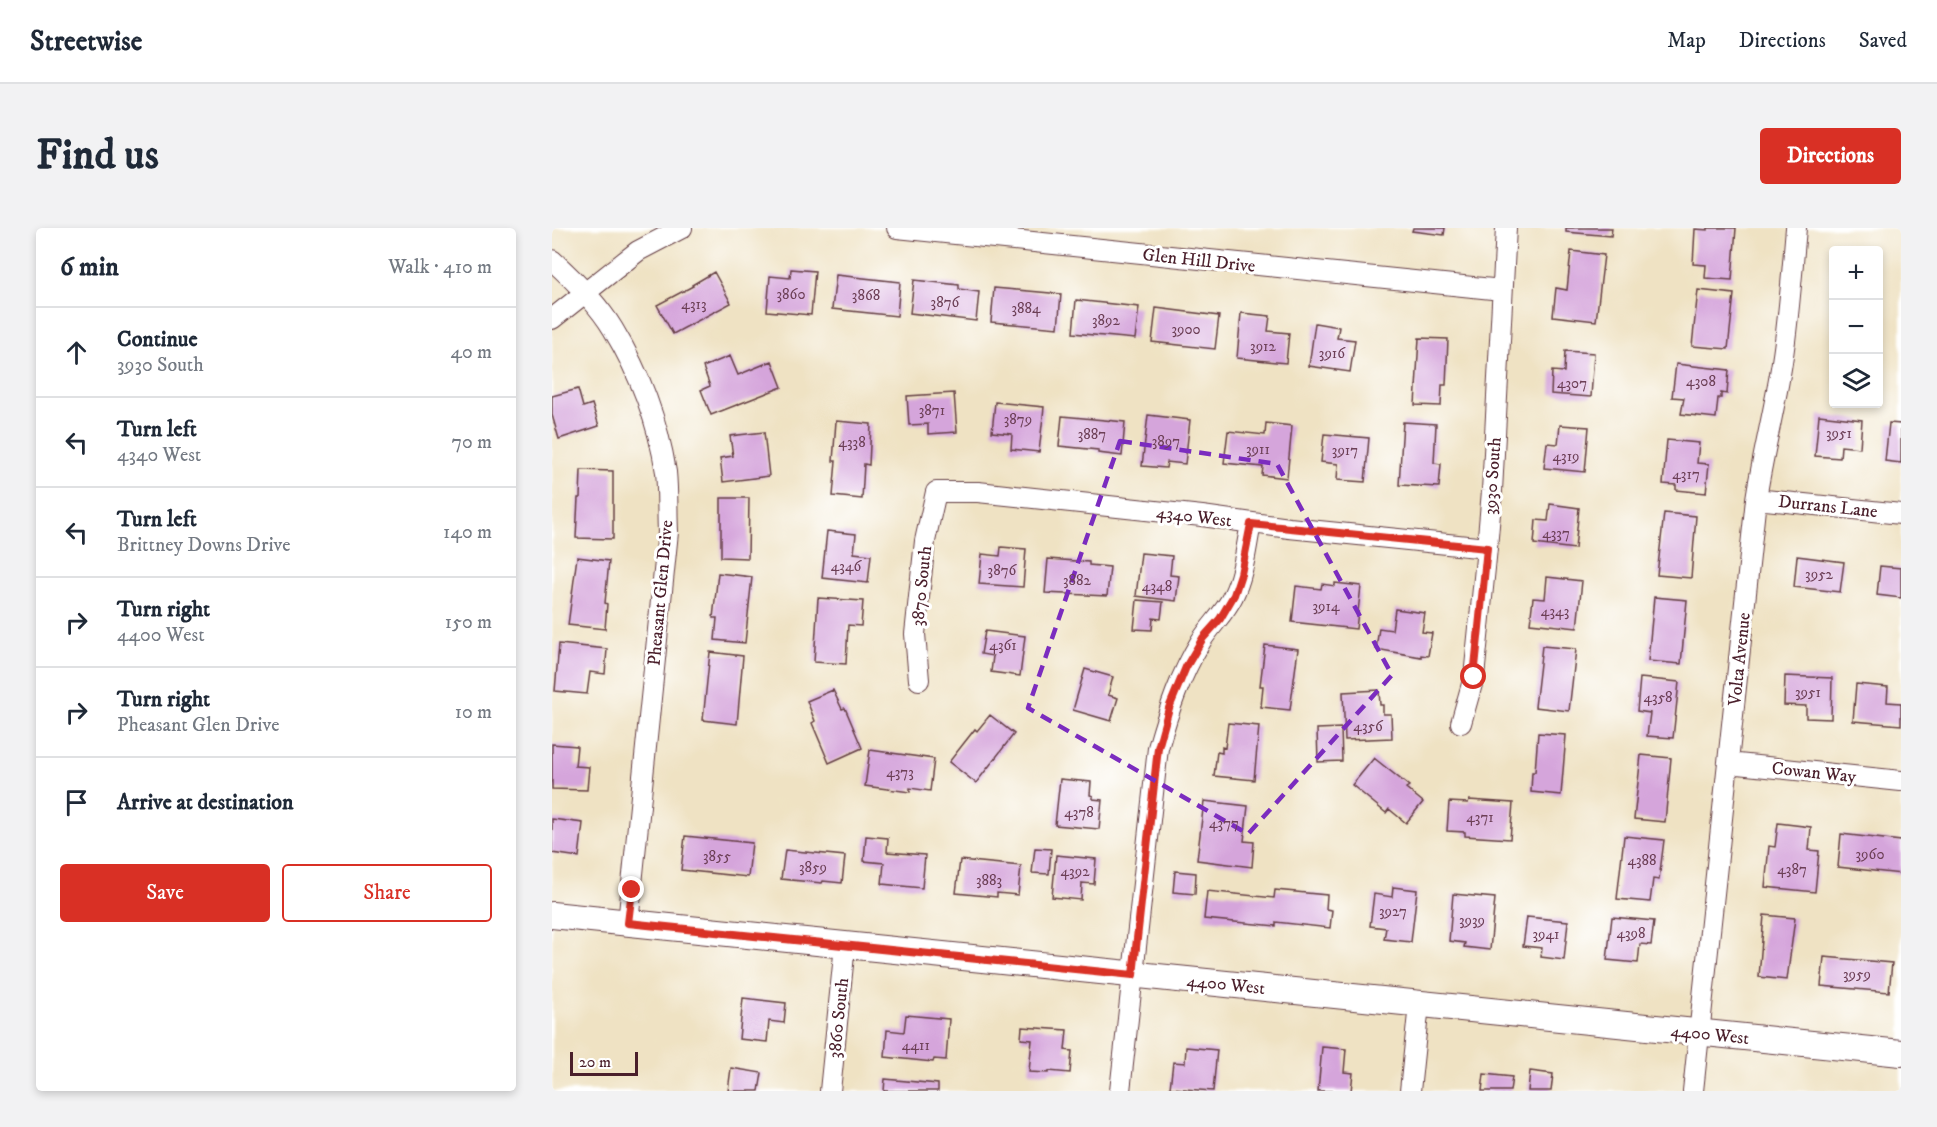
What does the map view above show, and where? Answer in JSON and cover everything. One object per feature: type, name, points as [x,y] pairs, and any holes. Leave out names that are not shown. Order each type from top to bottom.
[{"type":"street","points":[[552,319],[638,251],[682,228]]},
{"type":"street","name":"Glen Hill Drive","points":[[897,228],[1502,290]]},
{"type":"street","name":"3930 South","points":[[1461,723],[1474,677],[1487,548],[1506,228]]},
{"type":"street","name":"Volta Avenue","points":[[1693,1091],[1755,499],[1782,360],[1796,228]]},
{"type":"street","name":"Pheasant Glen Drive","points":[[552,260],[585,293],[612,327],[635,370],[656,425],[666,473],[668,532],[628,923]]},
{"type":"street","name":"4340 West","points":[[936,492],[978,492],[1202,516],[1251,524],[1487,548]]},
{"type":"street","name":"3870 South","points":[[919,680],[915,634],[925,541],[936,492]]},
{"type":"street","name":"Durrans Lane","points":[[1755,499],[1901,514]]},
{"type":"street","points":[[1120,1091],[1158,748],[1169,708],[1186,667],[1203,638],[1220,619],[1234,595],[1241,574],[1251,524]]},
{"type":"street","name":"Cowan Way","points":[[1728,763],[1901,781]]},
{"type":"street","name":"4400 West","points":[[552,915],[1901,1053]]},
{"type":"street","name":"3860 South","points":[[830,1091],[845,945]]},
{"type":"street","points":[[1410,1091],[1419,1004]]},
{"type":"highlighted area","points":[[1120,441],[1277,464],[1392,675],[1248,834],[1028,708]]},
{"type":"building","points":[[1413,228],[1445,228],[1444,235],[1412,231]]},
{"type":"building","points":[[1566,228],[1612,228],[1611,236],[1566,232]]},
{"type":"building","points":[[1708,228],[1736,228],[1732,280],[1705,278],[1706,265],[1693,264],[1695,229],[1708,230]]},
{"type":"building","points":[[1571,251],[1604,255],[1596,321],[1553,316],[1556,288],[1567,290]]},
{"type":"building","points":[[791,269],[815,271],[811,315],[767,311],[770,276],[790,278]]},
{"type":"building","points":[[714,272],[731,303],[673,334],[657,305]]},
{"type":"building","points":[[836,275],[900,282],[897,316],[832,309]]},
{"type":"building","points":[[914,280],[959,285],[959,289],[979,292],[976,321],[910,313]]},
{"type":"building","points":[[994,288],[1061,294],[1058,328],[991,322]]},
{"type":"building","points":[[1698,290],[1734,294],[1728,349],[1692,346]]},
{"type":"building","points":[[1076,300],[1139,307],[1135,339],[1073,333]]},
{"type":"building","points":[[1156,308],[1219,316],[1215,349],[1152,342]]},
{"type":"building","points":[[1241,313],[1270,316],[1268,331],[1289,333],[1286,363],[1237,358]]},
{"type":"building","points":[[1315,323],[1339,327],[1337,338],[1355,340],[1350,372],[1309,366]]},
{"type":"building","points":[[1419,338],[1448,339],[1446,385],[1442,385],[1441,406],[1415,405]]},
{"type":"building","points":[[1565,351],[1594,353],[1591,397],[1551,394],[1552,371],[1564,372]]},
{"type":"building","points":[[730,356],[738,375],[772,361],[782,387],[711,415],[701,390],[710,386],[703,367]]},
{"type":"building","points":[[1676,364],[1729,370],[1727,394],[1721,393],[1721,398],[1718,398],[1716,418],[1681,414],[1684,398],[1672,397]]},
{"type":"building","points":[[578,389],[583,407],[592,404],[599,426],[559,439],[552,415],[552,396]]},
{"type":"building","points":[[954,393],[957,432],[928,434],[928,424],[909,425],[907,396]]},
{"type":"building","points":[[995,402],[1044,407],[1039,452],[1011,449],[1012,434],[992,432]]},
{"type":"building","points":[[1148,415],[1190,420],[1185,464],[1167,462],[1166,468],[1142,466]]},
{"type":"building","points":[[1819,415],[1862,420],[1860,448],[1841,446],[1840,458],[1815,456]]},
{"type":"building","points":[[1062,416],[1125,422],[1122,456],[1098,453],[1098,450],[1059,446]]},
{"type":"building","points":[[836,421],[871,424],[869,465],[864,464],[862,499],[833,496]]},
{"type":"building","points":[[1403,422],[1436,424],[1434,463],[1441,464],[1439,487],[1399,485]]},
{"type":"building","points":[[1266,423],[1292,426],[1287,478],[1262,475],[1263,467],[1224,463],[1228,431],[1265,435]]},
{"type":"building","points":[[1889,423],[1901,424],[1901,463],[1885,461]]},
{"type":"building","points":[[1560,425],[1589,427],[1585,472],[1544,468],[1547,443],[1558,444]]},
{"type":"building","points":[[764,432],[769,476],[723,482],[720,458],[733,456],[730,436]]},
{"type":"building","points":[[1324,434],[1369,438],[1365,482],[1337,480],[1338,464],[1321,462]]},
{"type":"building","points":[[1667,440],[1699,443],[1697,463],[1709,464],[1706,493],[1676,490],[1676,485],[1663,484]]},
{"type":"building","points":[[581,470],[613,471],[613,539],[576,538]]},
{"type":"building","points":[[721,498],[749,498],[748,558],[721,557]]},
{"type":"building","points":[[1550,504],[1579,508],[1575,549],[1534,544],[1536,520],[1548,521]]},
{"type":"building","points":[[1664,513],[1696,516],[1691,578],[1657,575]]},
{"type":"building","points":[[827,531],[856,534],[854,553],[871,555],[868,583],[822,578]]},
{"type":"building","points":[[1001,547],[1026,549],[1023,587],[979,584],[982,554],[1000,556]]},
{"type":"building","points":[[1141,553],[1172,556],[1170,575],[1179,576],[1176,601],[1136,596]]},
{"type":"building","points":[[1797,556],[1844,562],[1840,592],[1794,587]]},
{"type":"building","points":[[577,557],[609,561],[605,629],[568,625]]},
{"type":"building","points":[[1048,559],[1089,562],[1089,565],[1110,567],[1107,596],[1045,593]]},
{"type":"building","points":[[1880,566],[1901,568],[1901,598],[1877,595]]},
{"type":"building","points":[[718,573],[752,577],[745,643],[715,640],[717,618],[713,618]]},
{"type":"building","points":[[1547,577],[1582,581],[1577,628],[1530,623],[1533,598],[1545,599]]},
{"type":"building","points":[[1335,583],[1361,586],[1356,629],[1292,622],[1296,586],[1321,589],[1322,584],[1335,586]]},
{"type":"building","points":[[1654,597],[1687,600],[1681,664],[1648,661]]},
{"type":"building","points":[[818,598],[863,601],[861,626],[848,625],[846,664],[814,662]]},
{"type":"building","points":[[1137,600],[1163,602],[1161,619],[1153,618],[1152,630],[1134,629]]},
{"type":"building","points":[[1395,609],[1425,613],[1422,632],[1432,633],[1428,656],[1421,655],[1421,657],[1376,649],[1379,628],[1392,630]]},
{"type":"building","points":[[985,631],[1025,636],[1020,676],[991,672],[993,656],[981,654]]},
{"type":"building","points":[[559,644],[607,649],[605,674],[590,672],[587,694],[555,691]]},
{"type":"building","points":[[1265,645],[1298,649],[1290,710],[1261,707],[1263,686],[1260,686]]},
{"type":"building","points":[[1542,646],[1576,649],[1569,711],[1535,707]]},
{"type":"building","points":[[710,652],[743,656],[737,724],[703,720]]},
{"type":"building","points":[[1085,669],[1113,677],[1108,695],[1118,698],[1111,721],[1073,710]]},
{"type":"building","points":[[1785,676],[1832,678],[1831,719],[1806,718],[1806,706],[1784,705]]},
{"type":"building","points":[[1640,678],[1679,682],[1673,738],[1647,736],[1650,713],[1637,711]]},
{"type":"building","points":[[1856,684],[1888,687],[1887,702],[1901,703],[1901,725],[1853,721]]},
{"type":"building","points":[[833,690],[842,709],[845,708],[862,748],[829,763],[812,723],[815,721],[807,701]]},
{"type":"building","points":[[1379,690],[1383,714],[1391,714],[1392,738],[1345,740],[1343,692]]},
{"type":"building","points":[[990,715],[1014,734],[976,783],[949,762],[975,729],[977,731]]},
{"type":"building","points":[[1228,723],[1259,726],[1254,780],[1214,776],[1217,752],[1222,753],[1222,747],[1225,748]]},
{"type":"building","points":[[1341,728],[1342,761],[1318,762],[1317,729]]},
{"type":"building","points":[[1538,733],[1566,735],[1561,795],[1531,792]]},
{"type":"building","points":[[552,744],[577,746],[575,766],[589,767],[587,790],[552,789]]},
{"type":"building","points":[[870,750],[934,759],[930,791],[910,788],[910,792],[865,786]]},
{"type":"building","points":[[1641,755],[1671,758],[1665,822],[1634,819]]},
{"type":"building","points":[[1374,758],[1409,786],[1406,788],[1423,802],[1406,823],[1389,809],[1386,813],[1352,785]]},
{"type":"building","points":[[1060,779],[1091,782],[1090,795],[1093,799],[1102,800],[1099,829],[1055,825]]},
{"type":"building","points":[[1469,800],[1513,803],[1510,839],[1465,836],[1465,832],[1447,831],[1449,802],[1468,803]]},
{"type":"building","points":[[1204,801],[1248,806],[1244,841],[1254,842],[1252,867],[1197,860]]},
{"type":"building","points":[[552,819],[583,823],[579,857],[552,853]]},
{"type":"building","points":[[1778,823],[1811,827],[1809,850],[1819,851],[1815,892],[1765,887],[1769,846],[1775,847]]},
{"type":"building","points":[[1841,834],[1901,841],[1901,874],[1838,867]]},
{"type":"building","points":[[685,836],[752,843],[748,877],[681,870]]},
{"type":"building","points":[[866,836],[888,838],[887,852],[925,855],[922,888],[882,884],[884,863],[864,861]]},
{"type":"building","points":[[1624,836],[1664,840],[1659,880],[1653,879],[1650,902],[1617,899]]},
{"type":"building","points":[[1035,848],[1051,849],[1049,874],[1032,873]]},
{"type":"building","points":[[785,850],[845,856],[842,883],[781,879]]},
{"type":"building","points":[[1056,855],[1096,859],[1094,884],[1082,883],[1081,900],[1052,897]]},
{"type":"building","points":[[960,860],[1021,866],[1018,895],[997,893],[997,897],[956,893]]},
{"type":"building","points":[[1175,871],[1196,873],[1195,894],[1173,892]]},
{"type":"building","points":[[1393,887],[1417,890],[1411,942],[1384,939],[1386,928],[1370,926],[1374,894],[1392,897]]},
{"type":"building","points":[[1275,890],[1327,895],[1326,909],[1332,910],[1330,928],[1276,922],[1276,926],[1204,919],[1207,891],[1274,898]]},
{"type":"building","points":[[1453,894],[1495,898],[1490,950],[1464,947],[1465,943],[1449,941]]},
{"type":"building","points":[[1764,915],[1795,918],[1787,980],[1759,977]]},
{"type":"building","points":[[1527,917],[1568,921],[1564,960],[1541,957],[1542,948],[1523,946]]},
{"type":"building","points":[[1612,917],[1654,921],[1651,945],[1640,944],[1638,963],[1607,960]]},
{"type":"building","points":[[1824,957],[1892,963],[1889,992],[1821,986]]},
{"type":"building","points":[[743,998],[786,1003],[784,1023],[769,1021],[767,1042],[739,1039]]},
{"type":"building","points":[[906,1015],[949,1019],[946,1060],[934,1059],[933,1062],[885,1057],[887,1030],[904,1032]]},
{"type":"building","points":[[1022,1027],[1067,1030],[1065,1050],[1072,1051],[1070,1073],[1029,1072],[1032,1040],[1021,1039]]},
{"type":"building","points":[[1186,1047],[1217,1050],[1213,1091],[1170,1088],[1173,1062],[1185,1063]]},
{"type":"building","points":[[1322,1047],[1346,1049],[1344,1072],[1353,1073],[1351,1091],[1318,1091]]},
{"type":"building","points":[[731,1068],[762,1073],[759,1091],[728,1091]]},
{"type":"building","points":[[1530,1071],[1553,1074],[1551,1091],[1528,1091]]},
{"type":"building","points":[[1484,1074],[1512,1077],[1510,1091],[1482,1091]]},
{"type":"building","points":[[885,1079],[938,1084],[938,1091],[884,1091]]},
{"type":"route","points":[[632,890],[628,923],[1133,975],[1156,783],[1158,748],[1169,708],[1186,667],[1203,638],[1220,619],[1234,595],[1241,574],[1251,524],[1487,548],[1474,677]]}]
